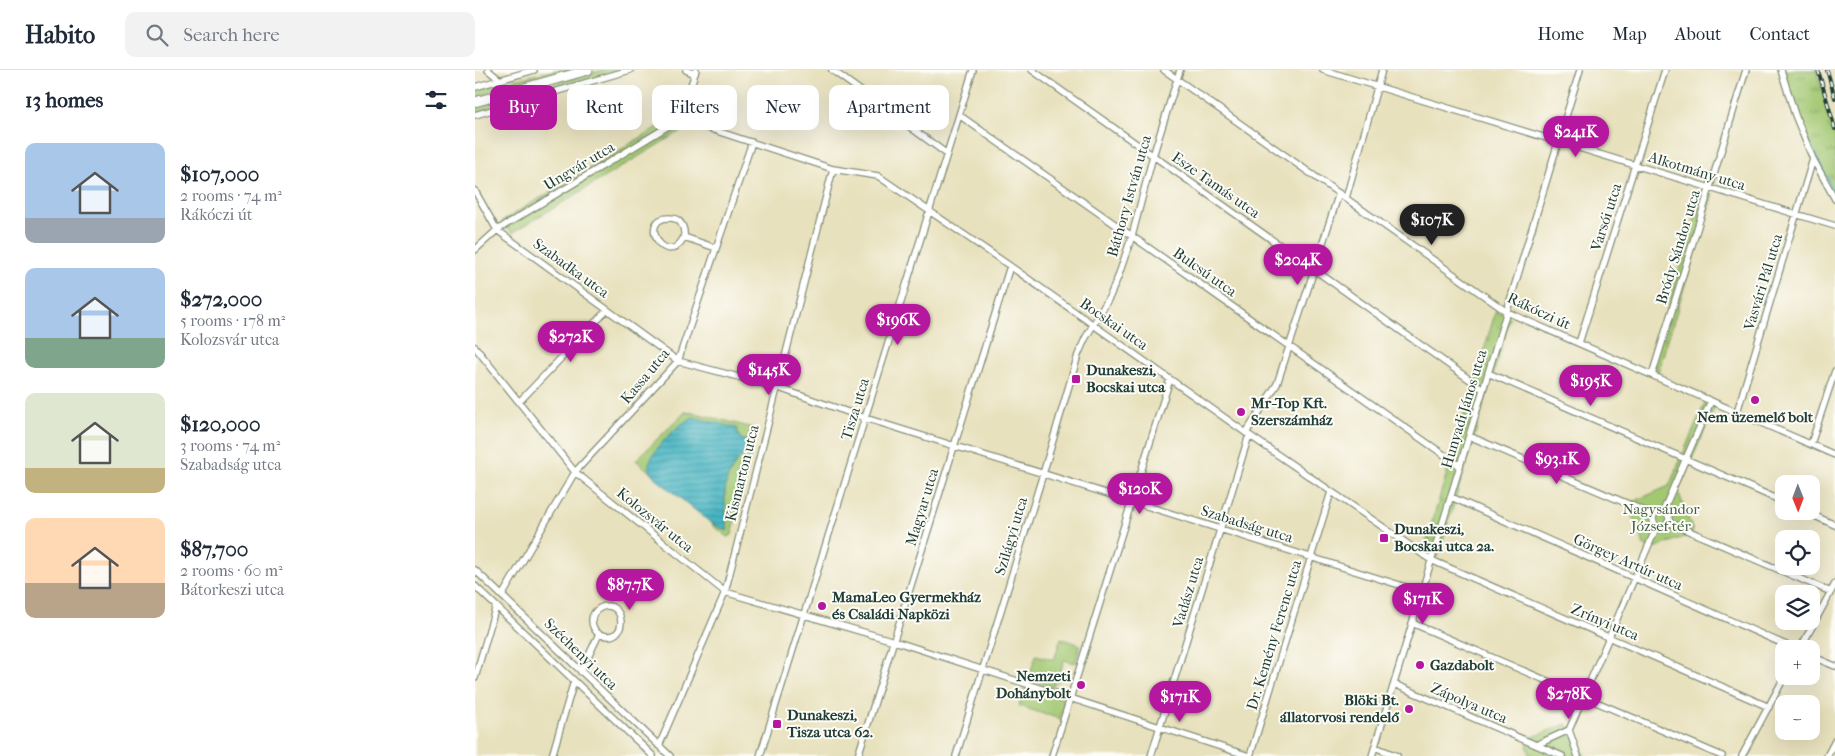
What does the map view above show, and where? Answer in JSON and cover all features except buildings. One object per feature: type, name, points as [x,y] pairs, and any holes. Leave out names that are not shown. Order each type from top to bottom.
[{"type":"street","points":[[488,70],[500,80]]},
{"type":"street","points":[[475,87],[534,70]]},
{"type":"street","points":[[475,102],[588,70]]},
{"type":"street","points":[[475,115],[630,70]]},
{"type":"street","points":[[686,70],[696,72],[692,85]]},
{"type":"street","points":[[832,70],[947,154]]},
{"type":"street","name":"Tisza utca","points":[[760,756],[973,70]]},
{"type":"street","name":"Esze Tamás utca","points":[[1032,70],[1483,389]]},
{"type":"street","name":"Rákóczi út","points":[[1164,70],[1507,312],[1835,455]]},
{"type":"street","name":"Báthory István utca","points":[[1092,324],[1115,286],[1132,236],[1153,156],[1180,70]]},
{"type":"street","name":"Alkotmány utca","points":[[1323,70],[1835,226]]},
{"type":"street","points":[[1346,198],[1382,70]]},
{"type":"street","name":"Hunyadi János utca","points":[[1372,756],[1580,70]]},
{"type":"street","name":"Varsói utca","points":[[1579,343],[1665,70]]},
{"type":"street","name":"Bródy Sándor utca","points":[[1652,375],[1746,70]]},
{"type":"street","points":[[1781,70],[1795,116],[1813,159],[1835,199]]},
{"type":"street","name":"Bulcsú utca","points":[[959,115],[1460,466]]},
{"type":"street","name":"Ungvár utca","points":[[475,250],[497,230],[662,130]]},
{"type":"street","name":"Bocskai utca","points":[[714,130],[833,169],[879,176],[1431,560]]},
{"type":"street","name":"Kassa utca","points":[[502,596],[575,472],[678,361],[752,142]]},
{"type":"street","name":"Vasvári Pál utca","points":[[1737,412],[1813,159]]},
{"type":"street","name":"Kismarton utca","points":[[659,746],[725,592],[833,169]]},
{"type":"street","name":"Szabadka utca","points":[[475,190],[497,230],[678,361],[776,387],[865,418]]},
{"type":"street","name":"Vadász utca","points":[[1151,756],[1248,434],[1277,384],[1339,193]]},
{"type":"street","points":[[673,218],[678,220],[684,228],[684,237],[673,248],[663,246],[655,239],[655,229],[660,221],[673,218]]},
{"type":"street","points":[[684,237],[716,248]]},
{"type":"street","name":"Magyar utca","points":[[858,756],[1010,266]]},
{"type":"street","points":[[519,402],[607,310]]},
{"type":"street","name":"Szilágyi utca","points":[[956,756],[1078,355],[1092,324]]},
{"type":"street","name":"Kolozsvár utca","points":[[475,347],[575,472],[725,592],[894,641],[1249,756]]},
{"type":"street","points":[[1811,444],[1835,371]]},
{"type":"street","points":[[1488,373],[1775,498]]},
{"type":"street","points":[[1052,756],[1170,379]]},
{"type":"street","points":[[1663,511],[1711,401]]},
{"type":"street","name":"Szabadság utca","points":[[865,418],[1422,592]]},
{"type":"street","points":[[1469,436],[1654,516]]},
{"type":"street","name":"Dr. Kemény Ferenc utca","points":[[1249,756],[1331,492]]},
{"type":"street","name":"Görgey Artúr utca","points":[[1451,497],[1775,640]]},
{"type":"street","points":[[1657,526],[1653,520],[1657,512],[1663,511],[1668,515],[1668,522]]},
{"type":"street","points":[[1820,518],[1835,525]]},
{"type":"street","points":[[1657,526],[1662,526],[1668,522]]},
{"type":"street","points":[[1668,522],[1831,592]]},
{"type":"street","points":[[1578,756],[1569,730],[1657,526]]},
{"type":"street","name":"Zrínyi utca","points":[[1431,560],[1769,707]]},
{"type":"street","name":"Széchenyi utca","points":[[475,570],[669,756]]},
{"type":"street","points":[[1805,640],[1835,584]]},
{"type":"street","name":"Széchenyi utca","points":[[475,586],[653,756]]},
{"type":"street","points":[[475,678],[496,606]]},
{"type":"street","points":[[604,607],[614,608],[620,615],[620,629],[609,636],[599,634],[593,627],[593,617],[599,609],[604,607]]},
{"type":"street","points":[[1412,623],[1723,756]]},
{"type":"street","points":[[581,672],[599,634]]},
{"type":"street","points":[[1820,660],[1835,666]]},
{"type":"street","points":[[552,756],[574,681]]},
{"type":"street","name":"Zápolya utca","points":[[1394,684],[1559,755]]},
{"type":"street","points":[[1742,756],[1780,685]]},
{"type":"street","points":[[1536,745],[1569,730]]},
{"type":"street","points":[[1827,756],[1835,741]]},
{"type":"street","points":[[1375,746],[1397,756]]},
{"type":"green space","points":[[556,70],[573,70],[519,85],[492,85]]},
{"type":"green space","points":[[602,70],[621,70],[557,89],[557,85],[548,85]]},
{"type":"green space","points":[[1782,70],[1816,70],[1835,134],[1835,196],[1796,114]]},
{"type":"green space","points":[[490,85],[490,93],[475,97],[475,89]]},
{"type":"green space","points":[[490,101],[490,109],[475,113],[475,105]]},
{"type":"green space","points":[[653,130],[682,130],[512,233],[502,221]]},
{"type":"green space","points":[[1703,191],[1713,194],[1658,372],[1650,366]]},
{"type":"green space","points":[[1496,310],[1510,318],[1438,557],[1424,549]]},
{"type":"green space","name":"Nagysándor József tér","points":[[1705,403],[1715,407],[1678,491],[1693,531],[1692,534],[1649,550],[1644,545],[1629,506],[1630,503],[1669,486]]},
{"type":"green space","points":[[685,412],[753,428],[750,430],[747,441],[741,439],[737,433],[648,466],[653,475],[636,460]]},
{"type":"green space","points":[[749,446],[752,449],[732,535],[728,537],[712,525],[727,530],[726,483],[732,468]]},
{"type":"green space","points":[[1061,638],[1080,645],[1075,663],[1064,660],[1057,682],[1055,681],[1053,687],[1029,678],[1036,655],[1054,660]]},
{"type":"green space","points":[[1025,687],[1062,698],[1064,704],[1060,719],[1019,706]]},
{"type":"green space","points":[[1566,724],[1574,731],[1585,756],[1530,756],[1527,745],[1533,737]]},
{"type":"water","points":[[693,417],[737,428],[737,433],[741,439],[747,441],[749,446],[732,468],[726,483],[727,531],[711,523],[655,478],[648,466],[655,452],[666,438],[680,425]]},
{"type":"waterway","points":[[1810,145],[1835,193]]},
{"type":"railway","points":[[1818,70],[1835,129]]},
{"type":"railway","points":[[1827,70],[1835,98]]},
{"type":"place","name":"Dunakeszi, Bocskai utca","points":[[1076,379]]},
{"type":"place","name":"Nem üzemelő bolt","points":[[1755,400]]},
{"type":"place","name":"Mr-Top Kft. Szerszámház","points":[[1241,412]]},
{"type":"place","name":"Dunakeszi, Bocskai utca 2a.","points":[[1384,538]]},
{"type":"place","name":"MamaLeo Gyermekház és Családi Napközi","points":[[822,606]]},
{"type":"place","name":"Gazdabolt","points":[[1420,665]]},
{"type":"place","name":"Nemzeti Dohánybolt","points":[[1081,685]]},
{"type":"place","name":"Blöki Bt. állatorvosi rendelő","points":[[1409,709]]},
{"type":"place","name":"Dunakeszi, Tisza utca 62.","points":[[777,724]]}]
